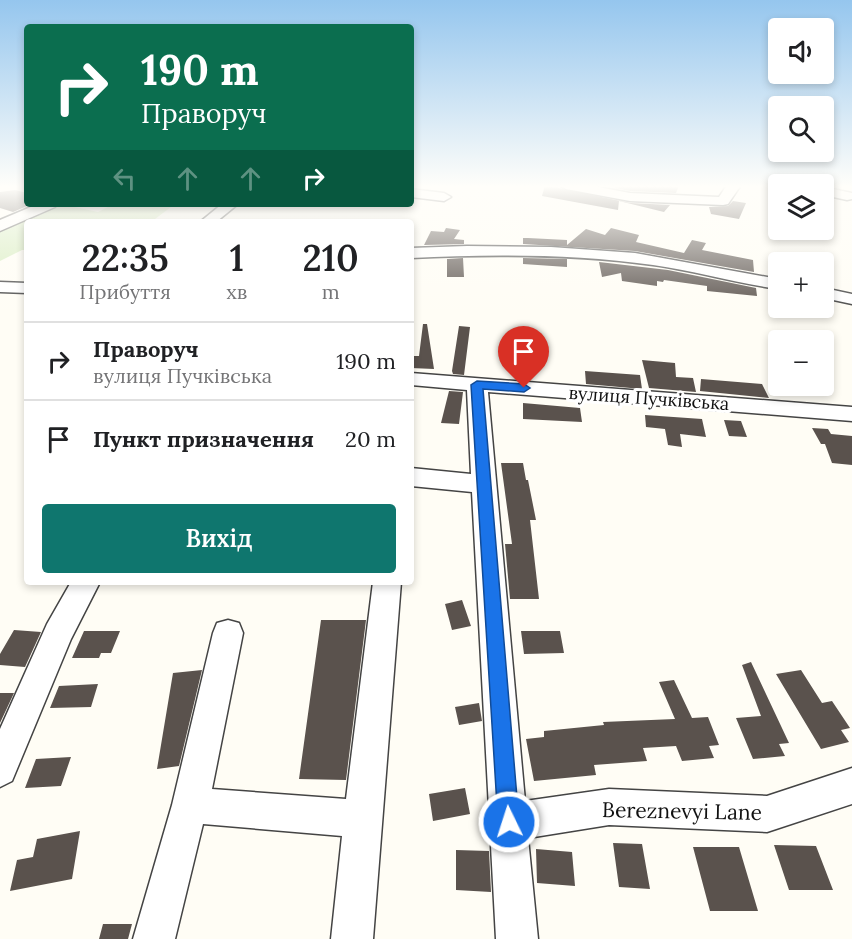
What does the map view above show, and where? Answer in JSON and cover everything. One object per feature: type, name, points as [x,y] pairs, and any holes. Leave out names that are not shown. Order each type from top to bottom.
[{"type":"street","points":[[414,253],[467,250],[637,258],[768,283]]},
{"type":"street","points":[[0,287],[24,288]]},
{"type":"street","points":[[834,295],[852,299]]},
{"type":"street","name":"вулиця Пучківська","points":[[414,379],[852,414]]},
{"type":"street","points":[[477,385],[517,939]]},
{"type":"street","points":[[414,477],[483,484]]},
{"type":"street","points":[[0,769],[58,634],[84,585]]},
{"type":"street","points":[[352,939],[387,585]]},
{"type":"street","points":[[154,939],[189,805],[228,633]]},
{"type":"street","name":"Bereznevyi Lane","points":[[509,822],[609,807],[767,814],[852,786]]},
{"type":"street","points":[[189,805],[362,819]]},
{"type":"green space","points":[[24,229],[24,250],[0,261],[0,231]]},
{"type":"building","points":[[446,229],[460,230],[454,239],[464,240],[464,244],[424,245],[431,231],[444,232]]},
{"type":"building","points":[[586,229],[605,235],[610,229],[614,229],[639,235],[636,242],[684,253],[692,240],[706,243],[702,250],[753,260],[754,272],[635,251],[523,244],[523,238],[528,238],[567,240],[567,245]]},
{"type":"building","points":[[463,258],[464,277],[447,277],[447,259]]},
{"type":"building","points":[[523,258],[567,259],[567,267],[523,264]]},
{"type":"building","points":[[599,262],[668,270],[756,288],[757,296],[707,291],[707,286],[664,280],[663,282],[657,281],[657,286],[622,281],[621,273],[602,277]]},
{"type":"building","points":[[423,324],[427,324],[434,369],[414,368],[414,356],[419,356]]},
{"type":"building","points":[[459,326],[470,327],[464,375],[453,374],[452,371]]},
{"type":"building","points":[[642,360],[675,363],[676,377],[693,378],[696,392],[649,388]]},
{"type":"building","points":[[585,371],[640,375],[642,389],[586,384]]},
{"type":"building","points":[[701,379],[762,384],[769,398],[700,391]]},
{"type":"building","points":[[449,391],[463,392],[459,424],[441,423]]},
{"type":"building","points":[[523,403],[580,408],[582,422],[523,419]]},
{"type":"building","points":[[645,415],[702,419],[706,437],[680,434],[682,447],[668,445],[665,429],[646,427]]},
{"type":"building","points":[[724,420],[741,421],[747,437],[729,436]]},
{"type":"building","points":[[812,428],[828,429],[831,434],[852,436],[852,465],[832,463],[825,444],[821,444]]},
{"type":"building","points":[[501,463],[523,463],[526,480],[528,480],[536,520],[530,520],[539,599],[510,599],[505,544],[512,544]]},
{"type":"building","points":[[462,600],[471,626],[452,630],[445,604]]},
{"type":"building","points":[[321,620],[366,620],[346,780],[299,779]]},
{"type":"building","points":[[14,630],[41,632],[25,667],[0,665],[0,654]]},
{"type":"building","points":[[84,631],[120,631],[111,653],[101,653],[99,658],[72,658]]},
{"type":"building","points":[[521,631],[560,631],[564,653],[524,654]]},
{"type":"building","points":[[751,662],[789,743],[779,744],[785,756],[753,759],[736,718],[761,716],[742,665]]},
{"type":"building","points":[[202,670],[179,766],[157,769],[173,673]]},
{"type":"building","points":[[801,670],[822,703],[832,701],[850,728],[841,730],[849,742],[821,749],[776,674]]},
{"type":"building","points":[[674,680],[692,718],[708,717],[719,745],[709,746],[714,758],[682,761],[676,746],[643,748],[647,761],[594,765],[596,775],[534,781],[526,739],[544,737],[544,731],[604,725],[603,722],[675,719],[659,682]]},
{"type":"building","points":[[98,684],[91,707],[50,708],[59,686]]},
{"type":"building","points":[[0,693],[14,693],[0,723]]},
{"type":"building","points":[[479,703],[482,721],[459,725],[455,707]]},
{"type":"building","points":[[71,757],[61,786],[25,788],[36,759]]},
{"type":"building","points":[[465,788],[470,814],[433,821],[429,794]]},
{"type":"building","points":[[80,831],[72,879],[10,891],[17,860],[33,857],[37,839]]},
{"type":"building","points":[[613,843],[642,844],[650,889],[619,887]]},
{"type":"building","points":[[774,845],[816,846],[833,890],[789,890]]},
{"type":"building","points":[[693,847],[739,847],[758,911],[710,911]]},
{"type":"building","points":[[536,849],[572,852],[575,886],[537,883]]},
{"type":"building","points":[[456,850],[489,851],[491,892],[456,890]]},
{"type":"building","points":[[103,924],[132,924],[128,939],[99,939]]},
{"type":"route","points":[[509,822],[477,385],[524,388]]}]
